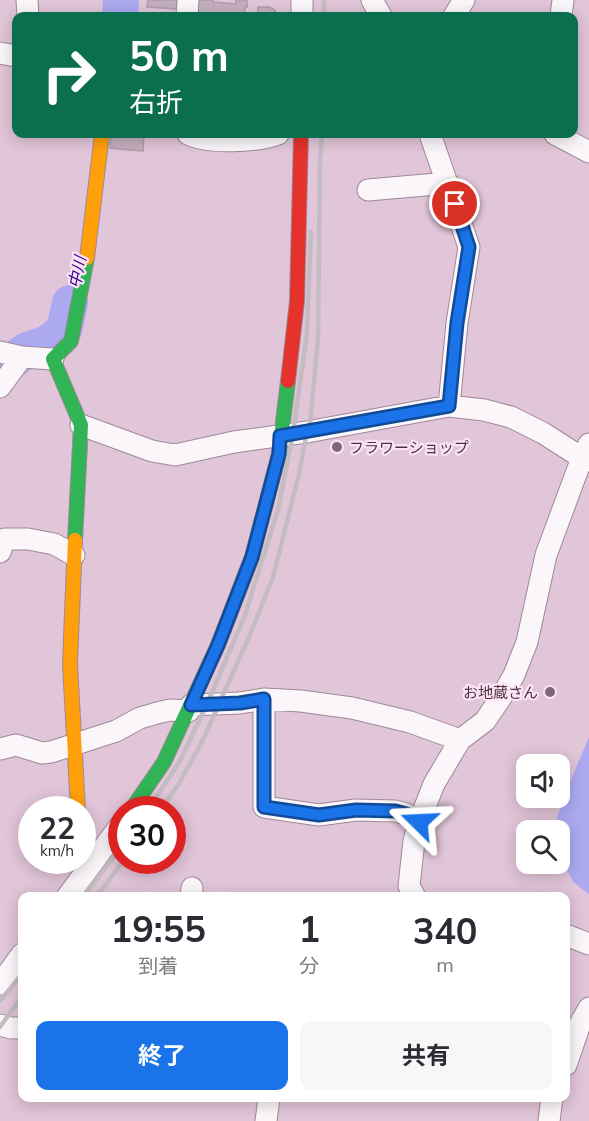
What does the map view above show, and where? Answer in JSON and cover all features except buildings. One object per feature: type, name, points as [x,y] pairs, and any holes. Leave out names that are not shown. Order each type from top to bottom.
[{"type":"street","points":[[0,352],[22,357],[53,359],[71,341],[86,267],[102,138]]},
{"type":"street","points":[[202,138],[233,142],[268,138]]},
{"type":"street","points":[[141,796],[164,762],[218,645],[252,557],[279,454],[297,301],[301,138]]},
{"type":"street","points":[[431,138],[469,247],[457,323],[449,406]]},
{"type":"street","points":[[563,138],[589,152]]},
{"type":"street","points":[[368,190],[448,183]]},
{"type":"street","points":[[0,387],[22,357]]},
{"type":"street","points":[[53,359],[81,425],[70,664],[77,796]]},
{"type":"street","points":[[81,425],[152,451],[175,455],[234,442],[449,406],[484,410],[511,417],[587,454],[546,555],[527,642],[514,675],[484,721],[460,740],[434,784],[414,841],[409,886],[412,892]]},
{"type":"street","points":[[0,552],[5,539],[28,539],[54,544],[74,555]]},
{"type":"street","points":[[0,749],[16,745],[42,753],[51,752],[116,731],[140,718],[157,713],[264,699],[352,708],[410,722],[460,740]]},
{"type":"street","points":[[264,699],[264,807],[319,815],[356,810],[395,811],[406,814],[419,822]]},
{"type":"street","points":[[96,853],[108,839]]},
{"type":"street","points":[[70,892],[79,874]]},
{"type":"street","points":[[570,937],[589,944]]},
{"type":"street","points":[[0,984],[18,959]]},
{"type":"street","points":[[570,1053],[580,1024],[589,1008]]},
{"type":"street","points":[[0,1025],[18,1028]]},
{"type":"street","points":[[266,1121],[268,1102]]},
{"type":"street","points":[[549,1121],[551,1102]]},
{"type":"shaded area","points":[[589,737],[589,894],[573,882],[569,874],[570,820],[557,820],[561,808],[570,808],[570,783]]},
{"type":"waterway","name":"中川","points":[[120,12],[121,0]]},
{"type":"waterway","name":"中川","points":[[0,374],[6,365],[27,350],[48,343],[64,330],[70,303]]},
{"type":"railway","points":[[324,0],[324,12]]},
{"type":"railway","points":[[170,796],[201,744],[249,637],[273,577],[299,474],[310,425],[318,338],[322,138]]},
{"type":"railway","points":[[157,796],[180,761],[245,615],[278,510],[293,433],[307,333],[311,232]]},
{"type":"railway","points":[[87,892],[108,864]]},
{"type":"railway","points":[[100,892],[113,874]]},
{"type":"railway","points":[[0,1001],[18,979]]},
{"type":"railway","points":[[0,1027],[18,1002]]},
{"type":"traffic: fast","points":[[75,540],[81,425],[53,359],[71,341],[87,258]]},
{"type":"traffic: fast","points":[[141,796],[164,762],[218,645],[252,557],[279,454],[288,381]]},
{"type":"traffic: slow","points":[[87,258],[102,138]]},
{"type":"traffic: slow","points":[[75,540],[70,664],[77,796]]},
{"type":"traffic: jam","points":[[288,381],[297,301],[301,138]]},
{"type":"place","name":"フラワーショップ","points":[[337,447]]},
{"type":"place","name":"お地蔵さん","points":[[550,692]]},
{"type":"route","points":[[419,822],[406,814],[395,811],[356,810],[319,815],[264,807],[264,699],[240,703],[191,705],[218,645],[252,557],[279,454],[280,436],[449,406],[457,323],[469,247],[455,204]]}]
